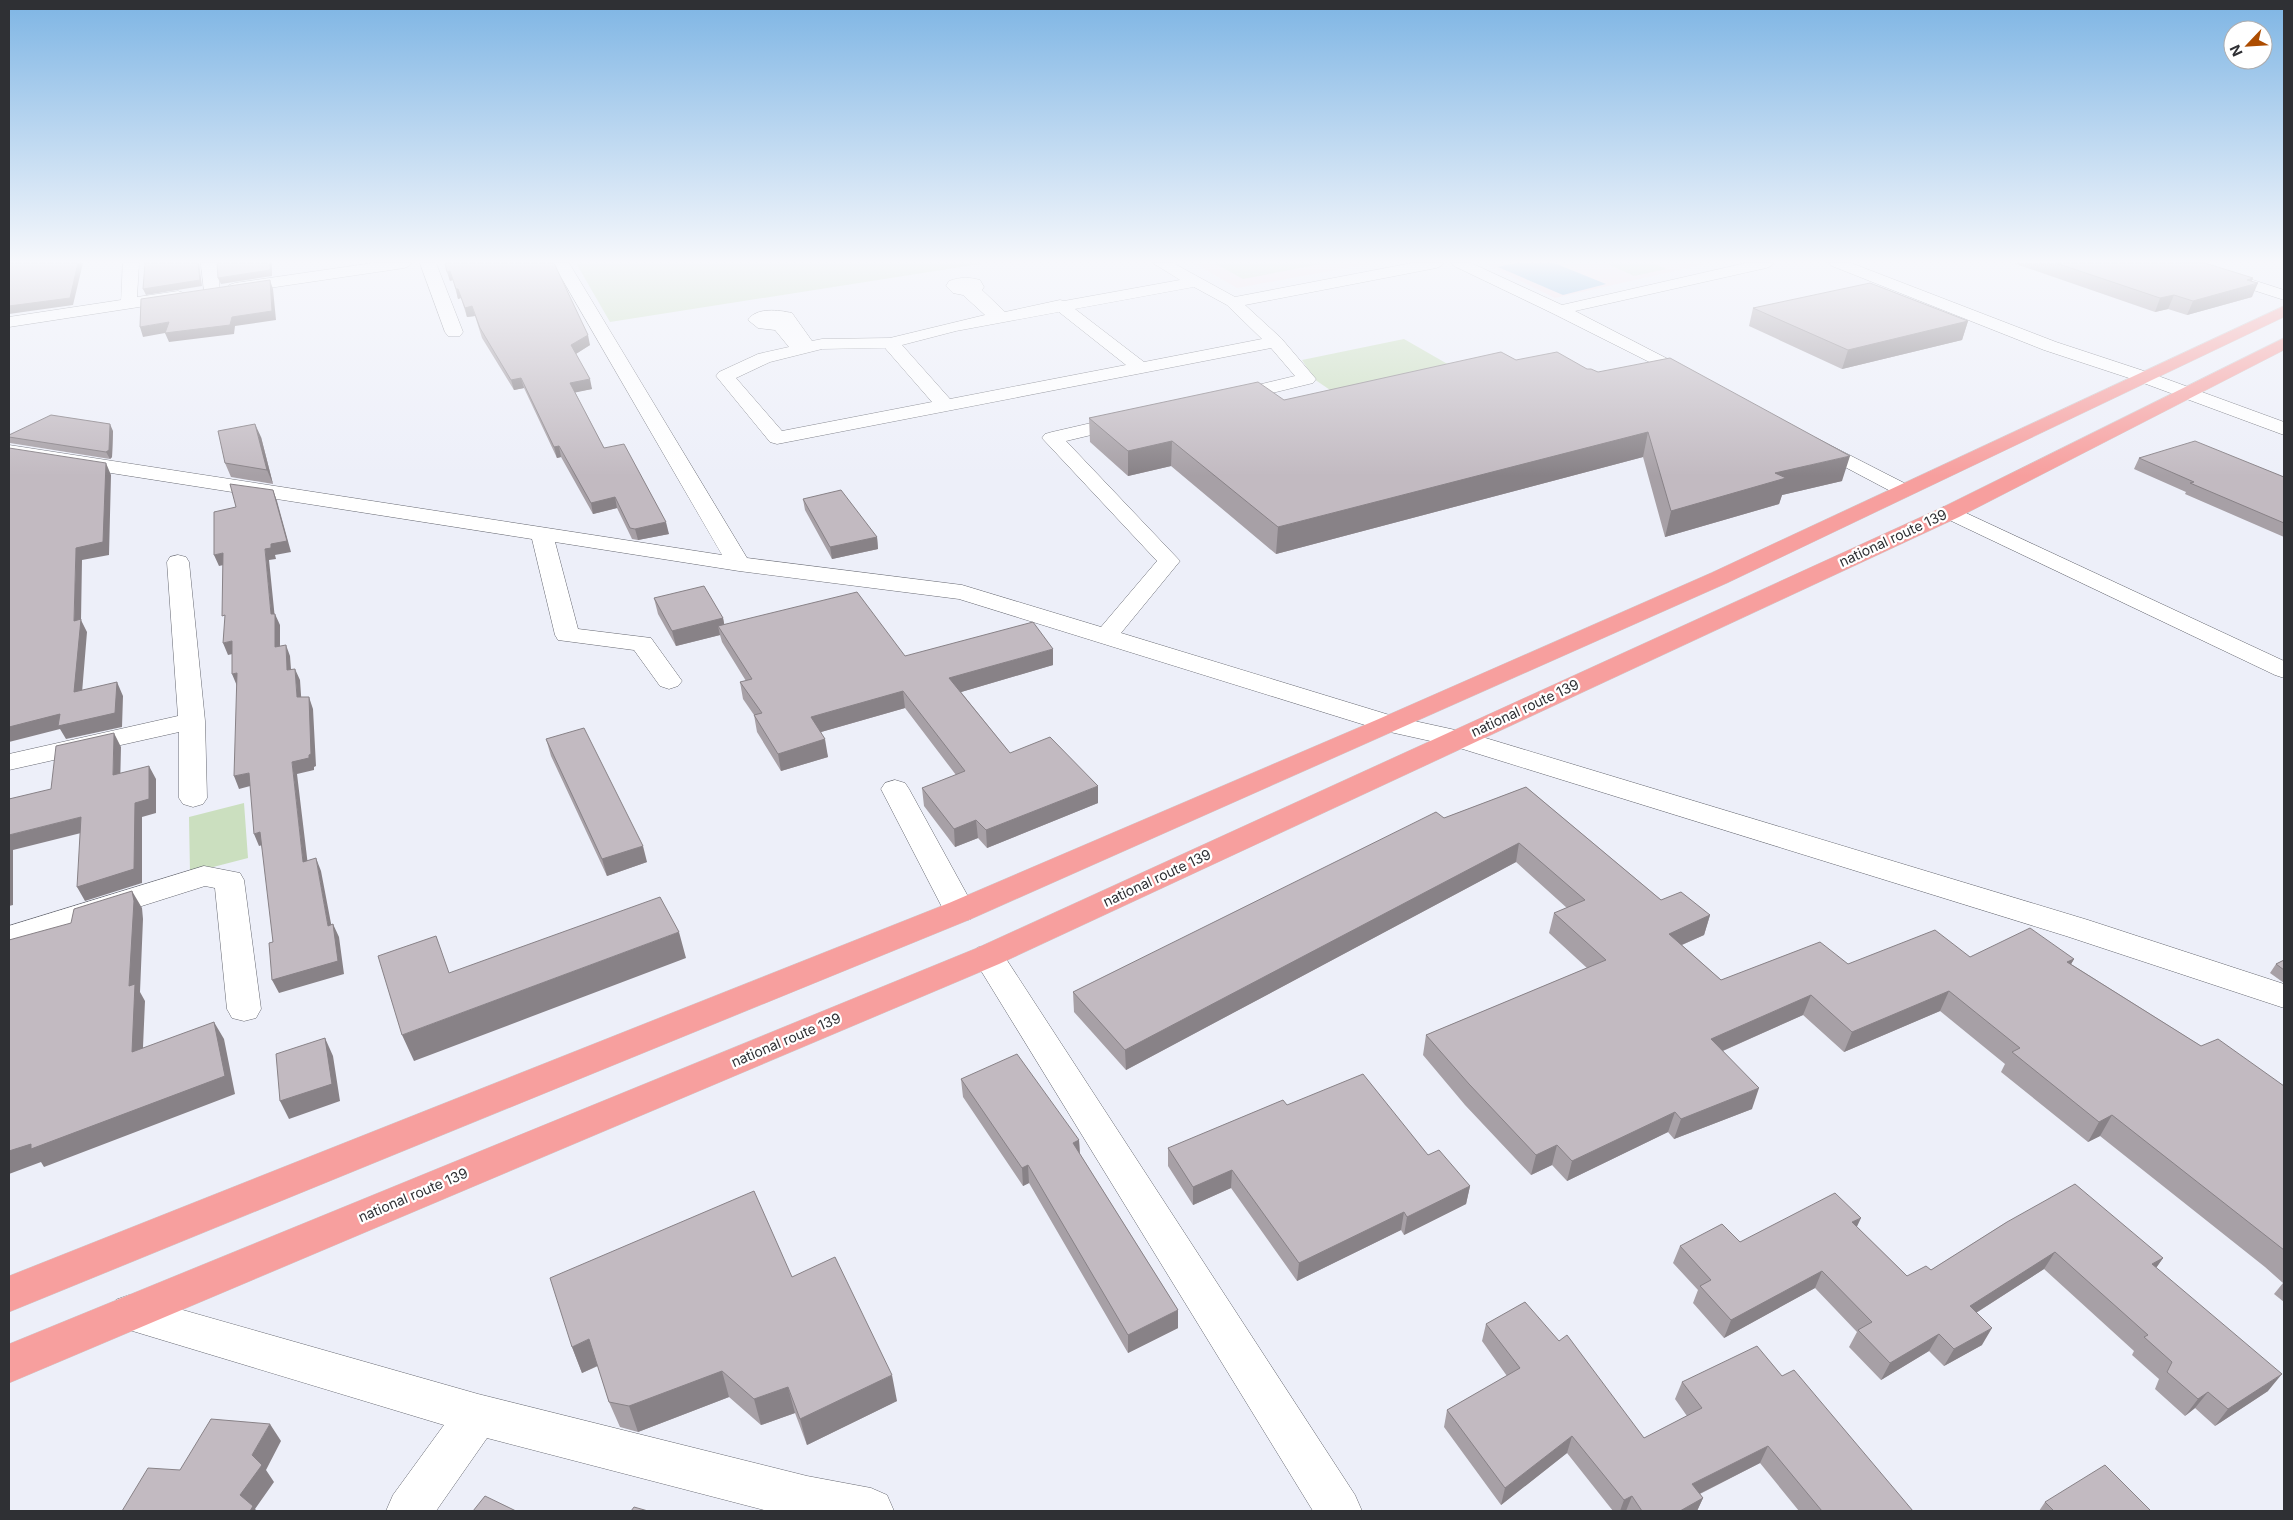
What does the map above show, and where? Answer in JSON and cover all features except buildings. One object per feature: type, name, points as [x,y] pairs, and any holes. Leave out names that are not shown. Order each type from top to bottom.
[{"type":"highway","points":[[9,1294],[960,911],[1390,724],[1719,578],[2235,334]]},
{"type":"highway","name":"national route 139","points":[[9,1364],[988,956],[1951,512],[2284,343]]},
{"type":"street","points":[[603,334],[739,564]]},
{"type":"street","points":[[923,334],[890,342],[822,344],[764,358],[725,376],[777,438],[1275,342]]},
{"type":"street","points":[[1097,334],[1140,368]]},
{"type":"street","points":[[1212,401],[1307,380],[1267,334]]},
{"type":"street","points":[[1606,334],[1701,384]]},
{"type":"street","points":[[2019,334],[2144,377],[2284,429]]},
{"type":"street","points":[[890,342],[945,405]]},
{"type":"street","points":[[1106,636],[1169,561],[1052,438],[1146,416]]},
{"type":"street","points":[[1798,434],[1903,490]]},
{"type":"street","points":[[9,451],[739,564],[962,592],[1390,724],[1459,739],[2068,925],[2284,996]]},
{"type":"street","points":[[1951,512],[2284,670]]},
{"type":"street","points":[[542,534],[567,635],[642,643],[669,681]]},
{"type":"street","points":[[178,562],[192,721],[193,798]]},
{"type":"street","points":[[9,762],[192,721]]},
{"type":"street","points":[[895,789],[960,911]]},
{"type":"street","points":[[9,937],[204,876],[229,880],[244,1009]]},
{"type":"street","points":[[988,956],[1339,1511]]},
{"type":"street","points":[[130,1313],[478,1415],[797,1497],[870,1511]]},
{"type":"street","points":[[409,1511],[478,1415]]},
{"type":"green space","points":[[1404,339],[1451,366],[1333,392],[1314,379],[1302,360]]},
{"type":"green space","points":[[244,803],[248,858],[190,873],[189,817]]}]
